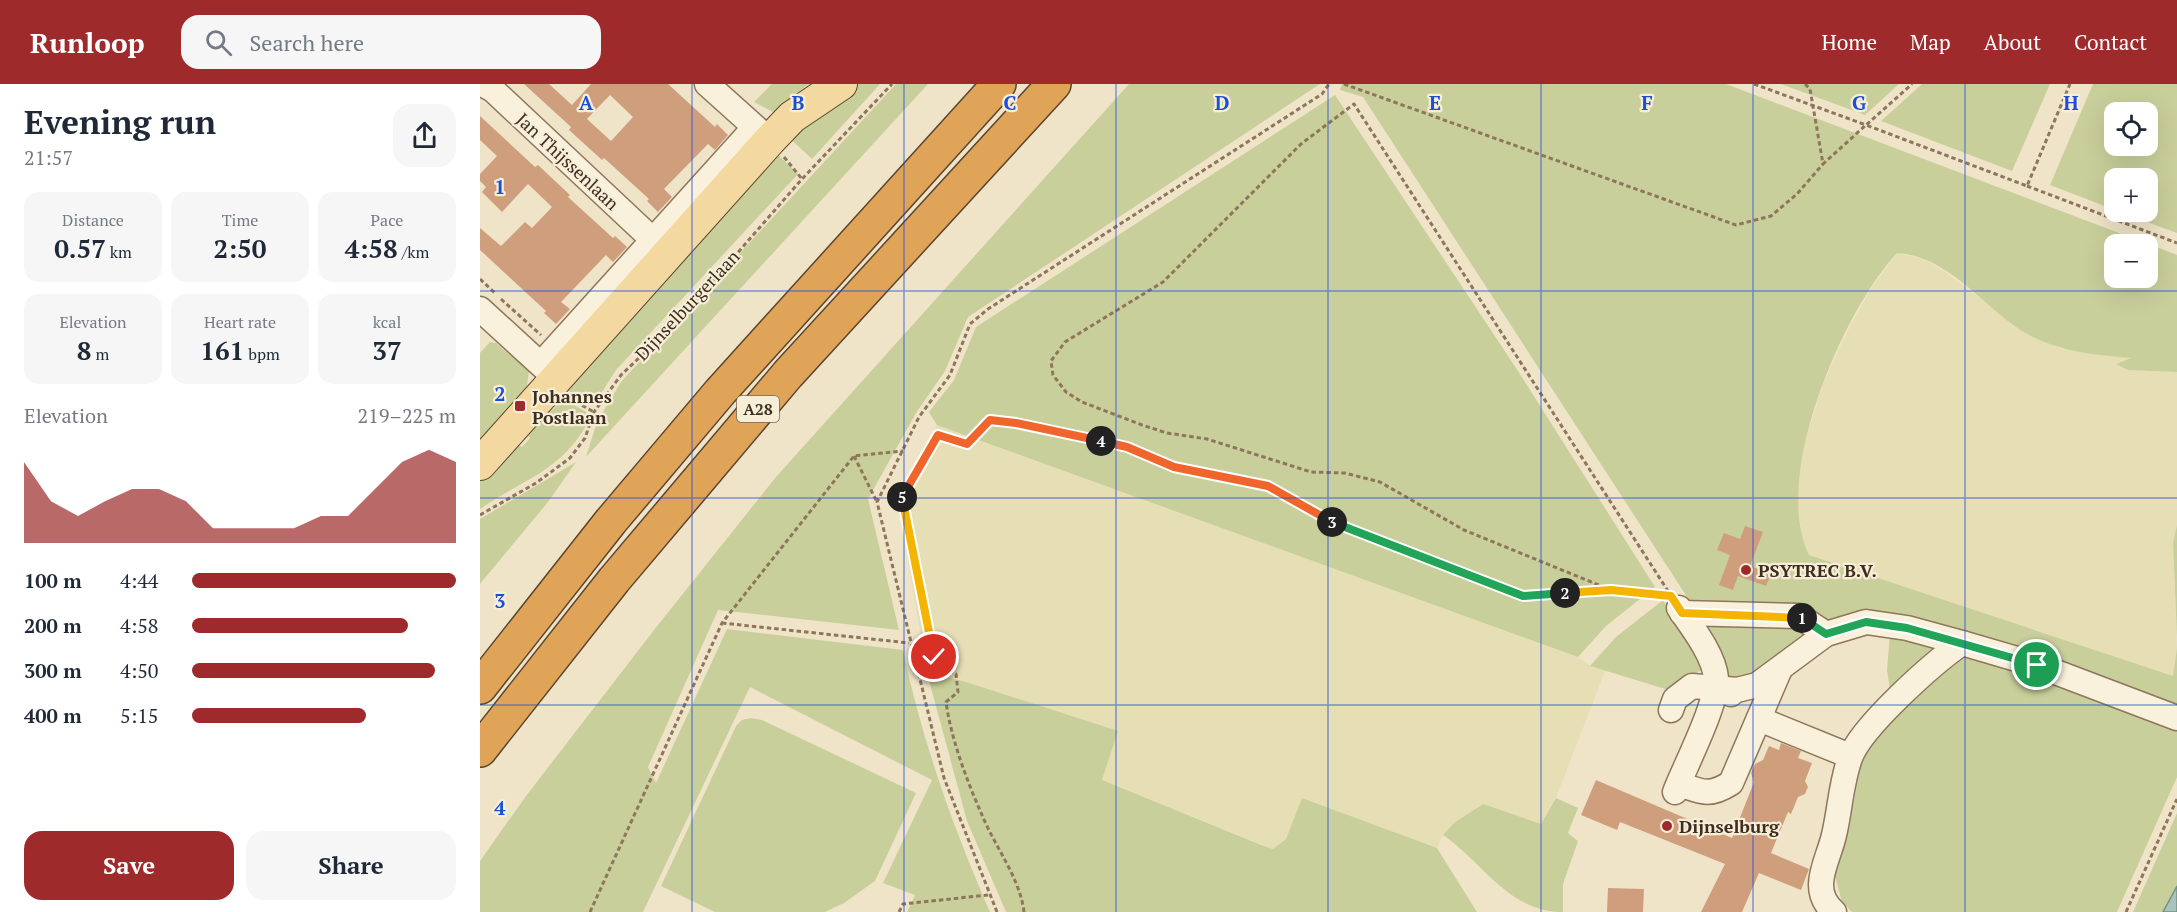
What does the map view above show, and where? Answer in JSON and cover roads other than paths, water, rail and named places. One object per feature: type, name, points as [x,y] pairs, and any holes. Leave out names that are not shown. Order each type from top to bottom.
[{"type":"highway","name":"A28","points":[[480,687],[611,521],[720,392],[999,84]]},
{"type":"highway","name":"A28","points":[[480,750],[621,572],[788,374],[1054,84]]},
{"type":"main road","points":[[480,464],[551,364],[762,134],[841,84]]},
{"type":"street","name":"Jan Thijssenlaan","points":[[482,84],[493,90],[653,240]]},
{"type":"street","points":[[480,309],[551,364],[653,240],[762,134],[707,84]]},
{"type":"street","points":[[1782,665],[1731,783],[1715,793],[1677,788],[1716,688],[1712,663],[1680,611],[1799,616],[1826,634]]},
{"type":"street","points":[[1671,710],[1675,699],[1692,686],[1737,690],[1757,685],[1826,634],[1866,622],[1907,628],[2037,665],[2177,718]]},
{"type":"street","points":[[1834,912],[1828,907],[1819,880],[1834,835],[1838,802],[1850,756],[1876,722],[1932,663],[1962,643]]},
{"type":"street","points":[[1716,688],[1761,713],[1850,756]]},
{"type":"water","points":[[2177,886],[2177,912],[2163,912]]},
{"type":"place","name":"Johannes Postlaan","points":[[520,406]]},
{"type":"place","name":"PSYTREC B.V.","points":[[1746,570]]},
{"type":"place","name":"Dijnselburg","points":[[1667,826]]}]
